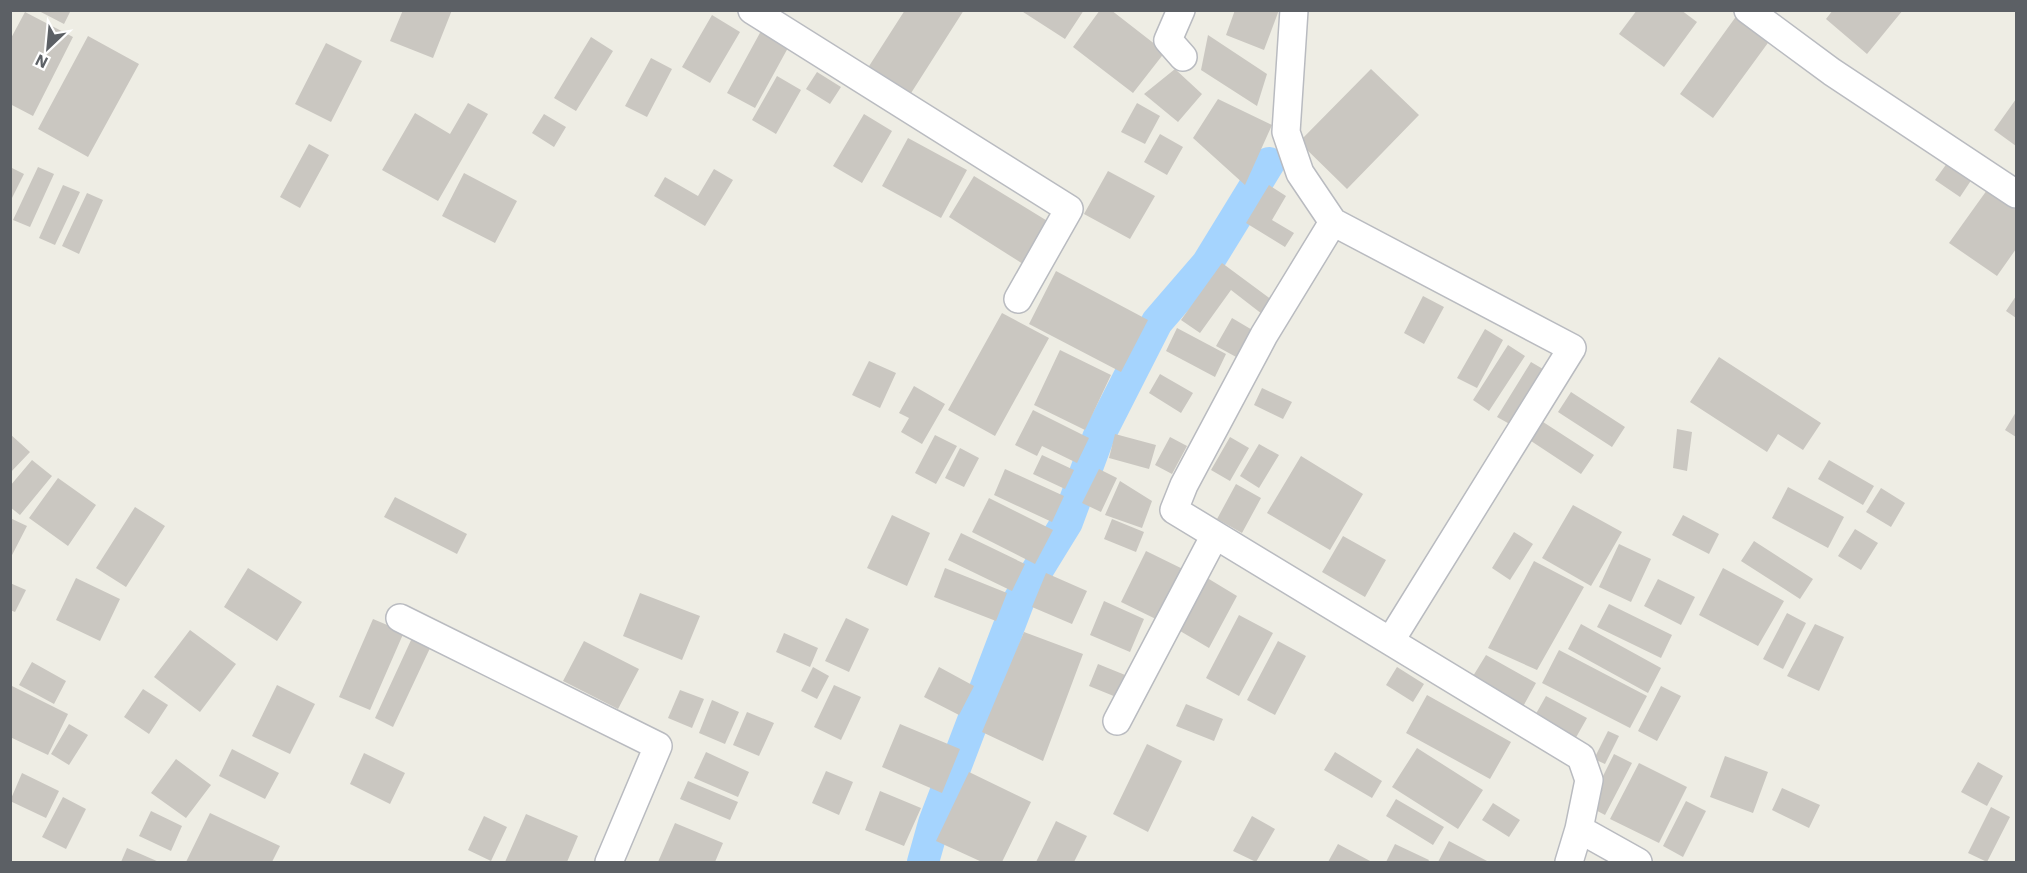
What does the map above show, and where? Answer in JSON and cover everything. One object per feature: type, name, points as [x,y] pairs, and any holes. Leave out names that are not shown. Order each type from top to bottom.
[{"type":"street","points":[[752,10],[1069,209],[1018,300]]},
{"type":"street","points":[[1181,10],[1168,40],[1183,57]]},
{"type":"street","points":[[1294,10],[1287,132],[1300,173],[1333,222],[1572,348],[1391,640]]},
{"type":"street","points":[[1748,10],[1832,72],[2016,194]]},
{"type":"street","points":[[1333,222],[1264,335],[1184,484],[1174,510],[1581,757],[1590,780],[1569,862]]},
{"type":"street","points":[[1117,721],[1215,535]]},
{"type":"street","points":[[400,618],[658,746],[609,862]]},
{"type":"street","points":[[1579,829],[1638,862]]},
{"type":"building","points":[[37,10],[71,10],[64,24]]},
{"type":"building","points":[[403,10],[452,10],[433,58],[390,41]]},
{"type":"building","points":[[905,10],[964,10],[906,101],[864,74]]},
{"type":"building","points":[[1020,10],[1084,10],[1065,39]]},
{"type":"building","points":[[1100,10],[1111,10],[1165,52],[1133,93],[1073,47]]},
{"type":"building","points":[[1235,10],[1279,10],[1264,50],[1226,35]]},
{"type":"building","points":[[1637,10],[1681,10],[1697,22],[1664,67],[1619,34]]},
{"type":"building","points":[[1833,10],[1903,10],[1867,54],[1826,19]]},
{"type":"building","points":[[1740,11],[1773,36],[1713,118],[1680,94]]},
{"type":"building","points":[[25,12],[73,37],[33,116],[10,104],[10,40]]},
{"type":"building","points":[[712,15],[740,32],[710,83],[682,67]]},
{"type":"building","points":[[761,31],[789,46],[755,108],[727,93]]},
{"type":"building","points":[[1208,35],[1267,74],[1257,106],[1201,70]]},
{"type":"building","points":[[88,36],[139,64],[88,157],[38,129]]},
{"type":"building","points":[[591,37],[613,51],[576,111],[554,98]]},
{"type":"building","points":[[326,43],[362,61],[331,122],[295,104]]},
{"type":"building","points":[[651,58],[672,69],[647,117],[625,106]]},
{"type":"building","points":[[1175,69],[1202,94],[1178,122],[1144,94]]},
{"type":"building","points":[[1371,69],[1419,115],[1347,189],[1299,142]]},
{"type":"building","points":[[817,72],[841,87],[830,104],[806,89]]},
{"type":"building","points":[[777,76],[801,90],[776,134],[752,120]]},
{"type":"building","points":[[1218,99],[1272,125],[1245,185],[1193,138]]},
{"type":"building","points":[[2016,99],[2016,146],[1994,130]]},
{"type":"building","points":[[468,103],[488,114],[438,201],[382,170],[415,113],[450,134]]},
{"type":"building","points":[[1137,103],[1160,116],[1145,144],[1121,132]]},
{"type":"building","points":[[544,114],[566,127],[554,147],[532,133]]},
{"type":"building","points":[[864,114],[892,131],[862,183],[833,166]]},
{"type":"building","points":[[1160,134],[1183,147],[1167,175],[1144,162]]},
{"type":"building","points":[[908,138],[967,170],[941,218],[882,186]]},
{"type":"building","points":[[309,144],[329,155],[300,208],[280,197]]},
{"type":"building","points":[[1950,159],[1974,176],[1960,197],[1935,180]]},
{"type":"building","points":[[10,167],[24,174],[10,202]]},
{"type":"building","points":[[38,167],[54,174],[30,227],[13,220]]},
{"type":"building","points":[[714,169],[733,180],[705,226],[654,196],[665,177],[698,196]]},
{"type":"building","points":[[1108,171],[1155,196],[1130,239],[1084,214]]},
{"type":"building","points":[[464,173],[517,201],[495,243],[442,216]]},
{"type":"building","points":[[974,176],[1049,222],[1023,264],[949,217]]},
{"type":"building","points":[[63,185],[80,192],[55,245],[39,238]]},
{"type":"building","points":[[1269,185],[1286,196],[1272,220],[1294,233],[1285,247],[1246,223]]},
{"type":"building","points":[[1987,190],[2016,210],[2016,249],[1997,276],[1949,243]]},
{"type":"building","points":[[87,193],[103,200],[79,254],[62,246]]},
{"type":"building","points":[[1222,263],[1272,300],[1262,314],[1231,290],[1200,333],[1181,320]]},
{"type":"building","points":[[1056,271],[1148,320],[1121,372],[1029,324]]},
{"type":"building","points":[[1423,296],[1444,307],[1424,344],[1404,333]]},
{"type":"building","points":[[2016,296],[2016,318],[2006,311]]},
{"type":"building","points":[[1002,313],[1049,338],[995,436],[948,410]]},
{"type":"building","points":[[1232,318],[1254,331],[1238,358],[1216,346]]},
{"type":"building","points":[[1177,328],[1226,354],[1215,377],[1166,351]]},
{"type":"building","points":[[1485,329],[1503,340],[1477,388],[1457,378]]},
{"type":"building","points":[[1508,345],[1525,356],[1489,411],[1473,400]]},
{"type":"building","points":[[1060,350],[1111,375],[1085,430],[1034,405]]},
{"type":"building","points":[[1719,357],[1821,423],[1803,450],[1778,434],[1767,452],[1690,402]]},
{"type":"building","points":[[869,361],[896,373],[880,408],[852,395]]},
{"type":"building","points":[[1531,362],[1548,372],[1515,427],[1497,417]]},
{"type":"building","points":[[1160,374],[1193,393],[1181,413],[1149,393]]},
{"type":"building","points":[[914,386],[945,404],[922,444],[901,432],[909,418],[899,413]]},
{"type":"building","points":[[1262,388],[1292,402],[1283,419],[1254,405]]},
{"type":"building","points":[[1571,392],[1625,427],[1612,447],[1558,412]]},
{"type":"building","points":[[1033,410],[1089,438],[1077,463],[1042,446],[1037,456],[1015,445]]},
{"type":"building","points":[[2016,412],[2016,437],[2005,430]]},
{"type":"building","points":[[1540,420],[1594,455],[1581,474],[1528,439]]},
{"type":"building","points":[[1677,429],[1692,432],[1687,471],[1673,468]]},
{"type":"building","points":[[10,434],[30,452],[10,473]]},
{"type":"building","points":[[1115,434],[1156,445],[1149,469],[1109,458]]},
{"type":"building","points":[[935,435],[957,446],[936,484],[915,473]]},
{"type":"building","points":[[1170,437],[1187,446],[1172,474],[1155,465]]},
{"type":"building","points":[[1230,437],[1249,448],[1230,481],[1211,470]]},
{"type":"building","points":[[1259,444],[1279,455],[1259,488],[1240,476]]},
{"type":"building","points":[[960,448],[979,458],[964,487],[945,478]]},
{"type":"building","points":[[1042,455],[1074,470],[1065,489],[1033,474]]},
{"type":"building","points":[[1301,456],[1363,494],[1330,550],[1267,513]]},
{"type":"building","points":[[32,460],[52,476],[20,515],[10,507],[10,486]]},
{"type":"building","points":[[1829,460],[1874,486],[1863,505],[1818,479]]},
{"type":"building","points":[[1005,469],[1064,496],[1052,522],[994,495]]},
{"type":"building","points":[[1099,469],[1117,478],[1101,512],[1082,503]]},
{"type":"building","points":[[58,478],[96,505],[68,546],[29,518]]},
{"type":"building","points":[[1120,481],[1152,501],[1142,528],[1105,515]]},
{"type":"building","points":[[1236,484],[1261,498],[1242,533],[1217,519]]},
{"type":"building","points":[[1788,487],[1844,517],[1828,548],[1772,518]]},
{"type":"building","points":[[1881,488],[1905,503],[1891,527],[1866,512]]},
{"type":"building","points":[[395,497],[467,534],[457,554],[384,517]]},
{"type":"building","points":[[989,498],[1053,530],[1035,564],[972,532]]},
{"type":"building","points":[[1573,505],[1622,532],[1591,586],[1542,558]]},
{"type":"building","points":[[135,507],[165,526],[126,587],[96,568]]},
{"type":"building","points":[[892,515],[930,533],[907,586],[867,568]]},
{"type":"building","points":[[1683,515],[1719,534],[1709,554],[1672,535]]},
{"type":"building","points":[[10,518],[27,526],[10,559]]},
{"type":"building","points":[[1112,519],[1144,532],[1136,552],[1104,539]]},
{"type":"building","points":[[1855,529],[1878,543],[1861,570],[1838,556]]},
{"type":"building","points":[[1514,532],[1533,544],[1510,580],[1492,568]]},
{"type":"building","points":[[961,533],[1025,564],[1012,591],[948,560]]},
{"type":"building","points":[[1343,536],[1386,560],[1365,597],[1322,572]]},
{"type":"building","points":[[1754,541],[1813,579],[1800,599],[1741,561]]},
{"type":"building","points":[[1619,544],[1651,559],[1631,602],[1599,587]]},
{"type":"building","points":[[1146,551],[1191,573],[1166,624],[1121,602]]},
{"type":"building","points":[[1534,561],[1584,587],[1537,670],[1488,648]]},
{"type":"building","points":[[248,568],[302,602],[277,641],[224,607]]},
{"type":"building","points":[[945,568],[1007,593],[996,621],[934,597]]},
{"type":"building","points":[[1723,568],[1784,601],[1758,646],[1699,615]]},
{"type":"building","points":[[1046,573],[1087,591],[1072,624],[1032,607]]},
{"type":"building","points":[[1204,576],[1237,596],[1209,648],[1175,628]]},
{"type":"building","points":[[76,578],[120,599],[100,641],[56,620]]},
{"type":"building","points":[[1658,579],[1695,597],[1681,625],[1644,606]]},
{"type":"building","points":[[10,583],[26,590],[15,612],[10,610]]},
{"type":"building","points":[[640,593],[700,616],[682,660],[623,636]]},
{"type":"building","points":[[1104,601],[1144,619],[1130,652],[1090,635]]},
{"type":"building","points":[[1609,604],[1672,635],[1661,658],[1597,627]]},
{"type":"building","points":[[1787,613],[1806,623],[1783,669],[1763,659]]},
{"type":"building","points":[[1239,615],[1273,633],[1239,696],[1206,678]]},
{"type":"building","points":[[846,618],[869,629],[849,672],[825,661]]},
{"type":"building","points":[[373,619],[404,632],[370,710],[339,697]]},
{"type":"building","points":[[1581,624],[1661,668],[1648,693],[1568,649]]},
{"type":"building","points":[[1815,624],[1844,637],[1819,691],[1787,676]]},
{"type":"building","points":[[190,630],[236,664],[200,712],[154,677]]},
{"type":"building","points":[[1024,632],[1083,654],[1043,761],[982,732]]},
{"type":"building","points":[[784,633],[818,648],[810,667],[776,652]]},
{"type":"building","points":[[412,638],[431,646],[393,727],[375,718]]},
{"type":"building","points":[[584,641],[639,669],[618,709],[563,681]]},
{"type":"building","points":[[1278,641],[1306,656],[1275,715],[1247,700]]},
{"type":"building","points":[[1559,650],[1647,696],[1630,728],[1542,683]]},
{"type":"building","points":[[1486,655],[1536,683],[1520,712],[1470,681]]},
{"type":"building","points":[[32,662],[66,681],[54,704],[19,685]]},
{"type":"building","points":[[1098,664],[1135,679],[1126,701],[1089,686]]},
{"type":"building","points":[[813,667],[829,676],[817,699],[801,691]]},
{"type":"building","points":[[939,667],[974,686],[959,715],[924,697]]},
{"type":"building","points":[[1397,667],[1424,684],[1413,702],[1386,685]]},
{"type":"building","points":[[277,685],[315,704],[290,754],[252,736]]},
{"type":"building","points":[[834,685],[861,697],[841,740],[814,727]]},
{"type":"building","points":[[12,686],[68,714],[48,755],[10,737]]},
{"type":"building","points":[[1661,686],[1681,696],[1657,741],[1638,731]]},
{"type":"building","points":[[143,689],[168,705],[149,734],[124,717]]},
{"type":"building","points":[[680,690],[704,699],[692,728],[668,718]]},
{"type":"building","points":[[1427,695],[1511,742],[1490,779],[1406,733]]},
{"type":"building","points":[[1546,696],[1587,718],[1574,741],[1533,719]]},
{"type":"building","points":[[712,700],[739,712],[725,744],[699,733]]},
{"type":"building","points":[[1186,704],[1223,719],[1214,741],[1176,726]]},
{"type":"building","points":[[747,712],[774,723],[759,756],[733,745]]},
{"type":"building","points":[[69,724],[88,735],[69,765],[51,754]]},
{"type":"building","points":[[900,724],[960,749],[942,793],[882,767]]},
{"type":"building","points":[[1608,731],[1619,736],[1605,764],[1594,759]]},
{"type":"building","points":[[1147,744],[1182,761],[1148,832],[1113,814]]},
{"type":"building","points":[[1417,748],[1483,790],[1458,829],[1392,787]]},
{"type":"building","points":[[232,749],[279,773],[265,799],[219,776]]},
{"type":"building","points":[[706,752],[749,772],[738,797],[694,778]]},
{"type":"building","points":[[1335,752],[1382,781],[1372,798],[1324,770]]},
{"type":"building","points":[[364,753],[405,773],[390,804],[350,784]]},
{"type":"building","points":[[1614,754],[1632,763],[1605,815],[1588,806]]},
{"type":"building","points":[[1725,756],[1768,772],[1753,813],[1710,797]]},
{"type":"building","points":[[176,759],[211,785],[186,818],[151,793]]},
{"type":"building","points":[[1978,762],[2003,776],[1987,806],[1961,792]]},
{"type":"building","points":[[1639,763],[1687,787],[1659,843],[1610,819]]},
{"type":"building","points":[[826,771],[853,782],[839,815],[812,803]]},
{"type":"building","points":[[969,772],[1031,802],[1002,862],[982,862],[936,841]]},
{"type":"building","points":[[22,773],[59,791],[46,818],[10,801]]},
{"type":"building","points":[[688,781],[738,802],[730,820],[680,799]]},
{"type":"building","points":[[1782,788],[1820,805],[1809,828],[1772,810]]},
{"type":"building","points":[[880,791],[921,808],[904,846],[865,830]]},
{"type":"building","points":[[63,797],[86,809],[66,849],[42,837]]},
{"type":"building","points":[[1396,799],[1444,827],[1433,845],[1386,816]]},
{"type":"building","points":[[1686,801],[1706,811],[1683,857],[1663,846]]},
{"type":"building","points":[[1493,803],[1520,820],[1509,837],[1482,820]]},
{"type":"building","points":[[1991,807],[2010,817],[1987,862],[1968,853]]},
{"type":"building","points":[[151,811],[182,826],[171,851],[139,836]]},
{"type":"building","points":[[210,813],[280,846],[272,862],[186,862]]},
{"type":"building","points":[[526,814],[578,836],[567,862],[505,862]]},
{"type":"building","points":[[484,816],[507,827],[491,861],[468,850]]},
{"type":"building","points":[[1252,816],[1275,829],[1256,862],[1233,851]]},
{"type":"building","points":[[1056,821],[1087,836],[1074,862],[1036,862]]},
{"type":"building","points":[[675,823],[723,843],[715,862],[658,862]]},
{"type":"building","points":[[1449,841],[1489,862],[1438,862]]},
{"type":"building","points":[[1338,844],[1372,862],[1328,862]]},
{"type":"building","points":[[1395,844],[1429,860],[1428,862],[1386,862]]},
{"type":"building","points":[[127,848],[159,862],[121,862]]},
{"type":"waterway","points":[[923,862],[934,823],[1019,600],[1067,522],[1098,438],[1157,322],[1207,264],[1269,163]]}]
